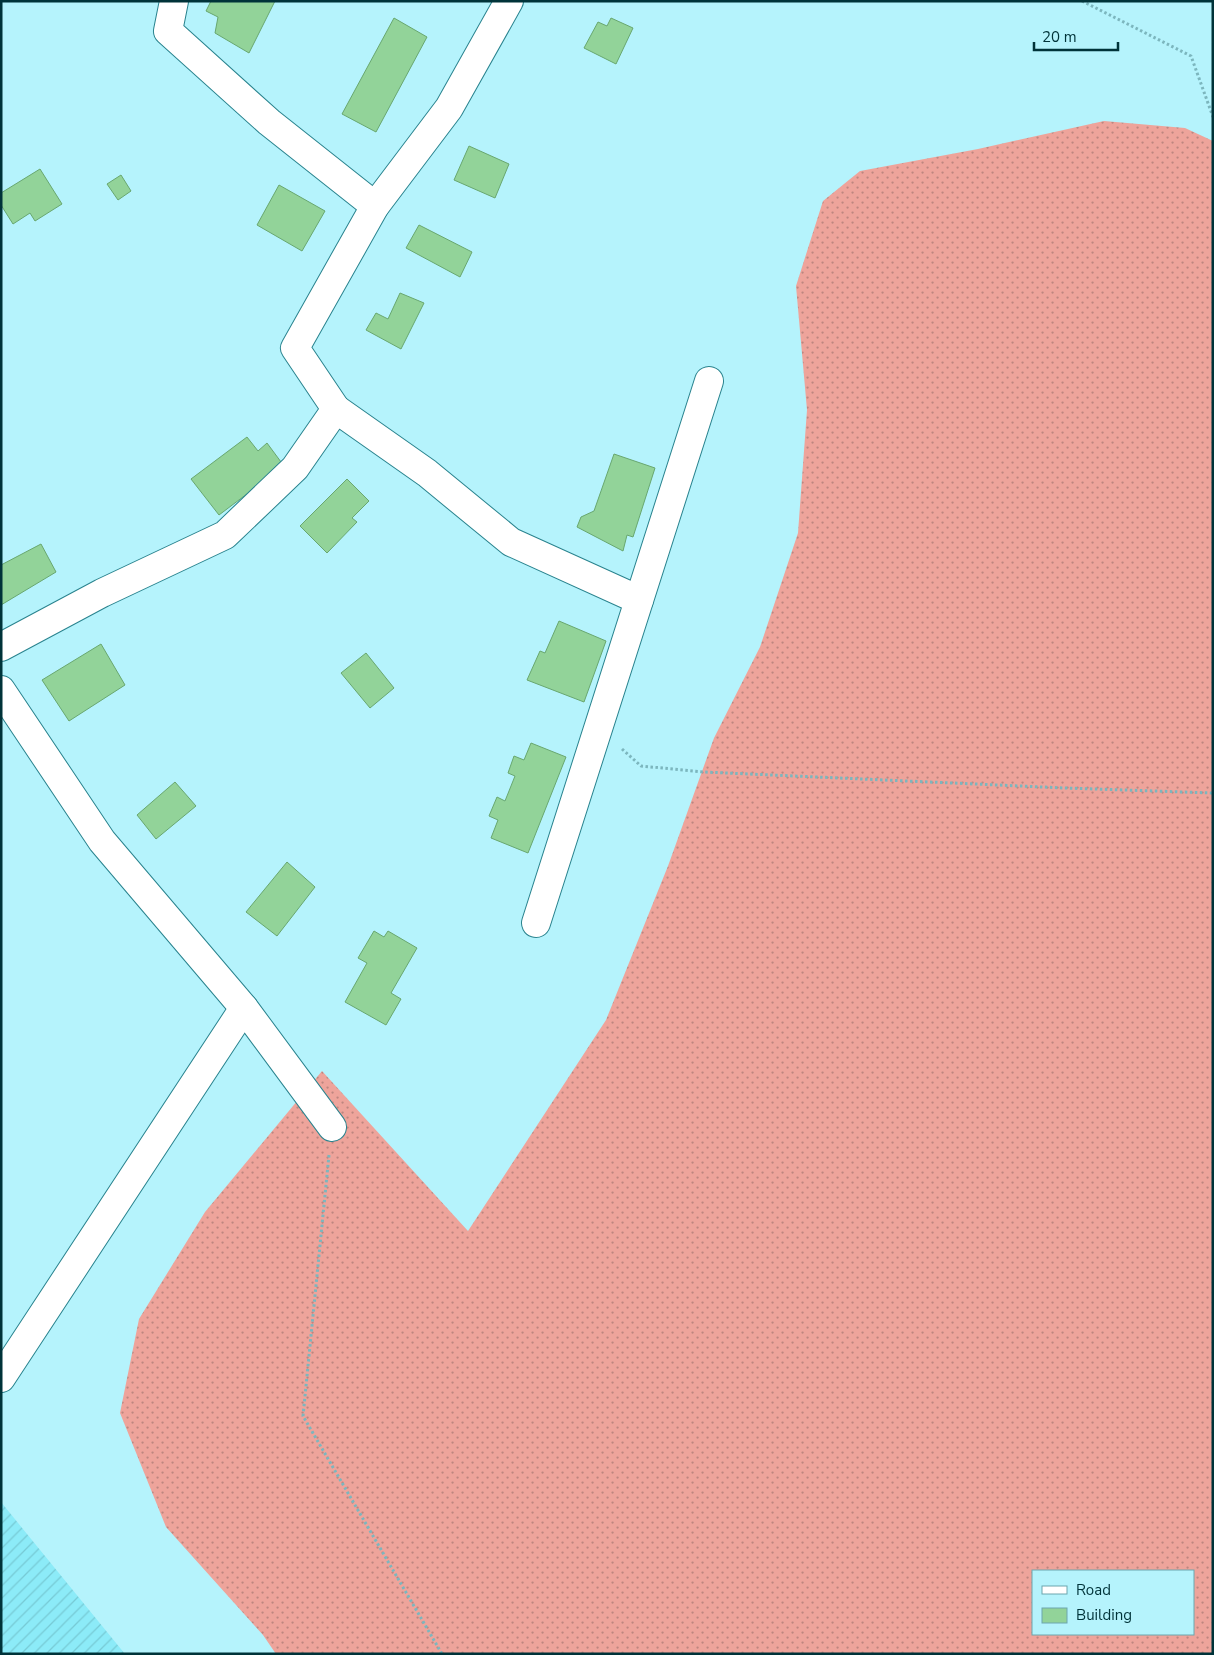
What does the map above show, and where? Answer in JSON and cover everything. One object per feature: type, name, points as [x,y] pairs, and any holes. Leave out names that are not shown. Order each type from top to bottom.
[{"type":"street","points":[[174,1],[168,31],[269,122],[375,206]]},
{"type":"street","points":[[509,1],[449,108],[375,206],[295,348],[336,409],[427,474],[511,542],[640,600]]},
{"type":"street","points":[[536,923],[709,380]]},
{"type":"street","points":[[1,647],[102,593],[225,535],[295,468],[336,409]]},
{"type":"street","points":[[1,690],[102,841],[244,1008],[332,1127]]},
{"type":"street","points":[[1,1378],[244,1008]]},
{"type":"path","points":[[1082,1],[1192,56],[1213,117]]},
{"type":"path","points":[[598,729],[641,766],[704,772],[1213,793]]},
{"type":"path","points":[[332,1127],[303,1416],[442,1654]]},
{"type":"shaded area","points":[[1104,121],[1185,128],[1213,141],[1213,1654],[276,1654],[263,1635],[166,1527],[120,1413],[139,1319],[205,1212],[322,1071],[468,1231],[606,1020],[668,866],[714,738],[760,647],[798,533],[807,410],[796,286],[823,201],[860,171],[978,149]]},
{"type":"shaded area","points":[[1,1502],[27,1534],[125,1654],[1,1654]]},
{"type":"building","points":[[211,1],[275,1],[249,53],[215,33],[218,17],[206,11]]},
{"type":"building","points":[[394,18],[427,37],[376,132],[342,114]]},
{"type":"building","points":[[611,18],[633,28],[616,64],[584,48],[598,22],[607,26]]},
{"type":"building","points":[[469,146],[509,164],[495,198],[454,180]]},
{"type":"building","points":[[40,169],[62,204],[35,221],[30,213],[13,224],[1,205],[1,193]]},
{"type":"building","points":[[121,175],[131,191],[118,200],[107,184]]},
{"type":"building","points":[[279,185],[325,211],[302,251],[257,225]]},
{"type":"building","points":[[419,225],[472,252],[460,277],[406,248]]},
{"type":"building","points":[[400,293],[424,303],[401,349],[366,330],[376,313],[388,319]]},
{"type":"building","points":[[247,437],[258,451],[267,443],[284,466],[219,515],[191,479]]},
{"type":"building","points":[[614,454],[655,468],[633,537],[627,535],[623,551],[577,527],[581,517],[594,511]]},
{"type":"building","points":[[347,479],[369,501],[352,518],[357,522],[327,553],[300,526]]},
{"type":"building","points":[[41,544],[56,572],[1,605],[1,565]]},
{"type":"building","points":[[559,621],[606,641],[584,702],[527,680],[540,651],[545,653]]},
{"type":"building","points":[[101,644],[125,685],[69,721],[42,680]]},
{"type":"building","points":[[366,653],[394,688],[370,708],[341,673]]},
{"type":"building","points":[[531,743],[566,757],[528,853],[491,838],[498,820],[489,816],[497,797],[505,801],[515,776],[508,773],[514,756],[524,760]]},
{"type":"building","points":[[175,782],[196,806],[156,839],[137,815]]},
{"type":"building","points":[[287,862],[315,887],[277,936],[246,912]]},
{"type":"building","points":[[374,931],[384,937],[388,931],[417,948],[391,993],[401,999],[386,1025],[345,1002],[367,963],[358,958]]}]
